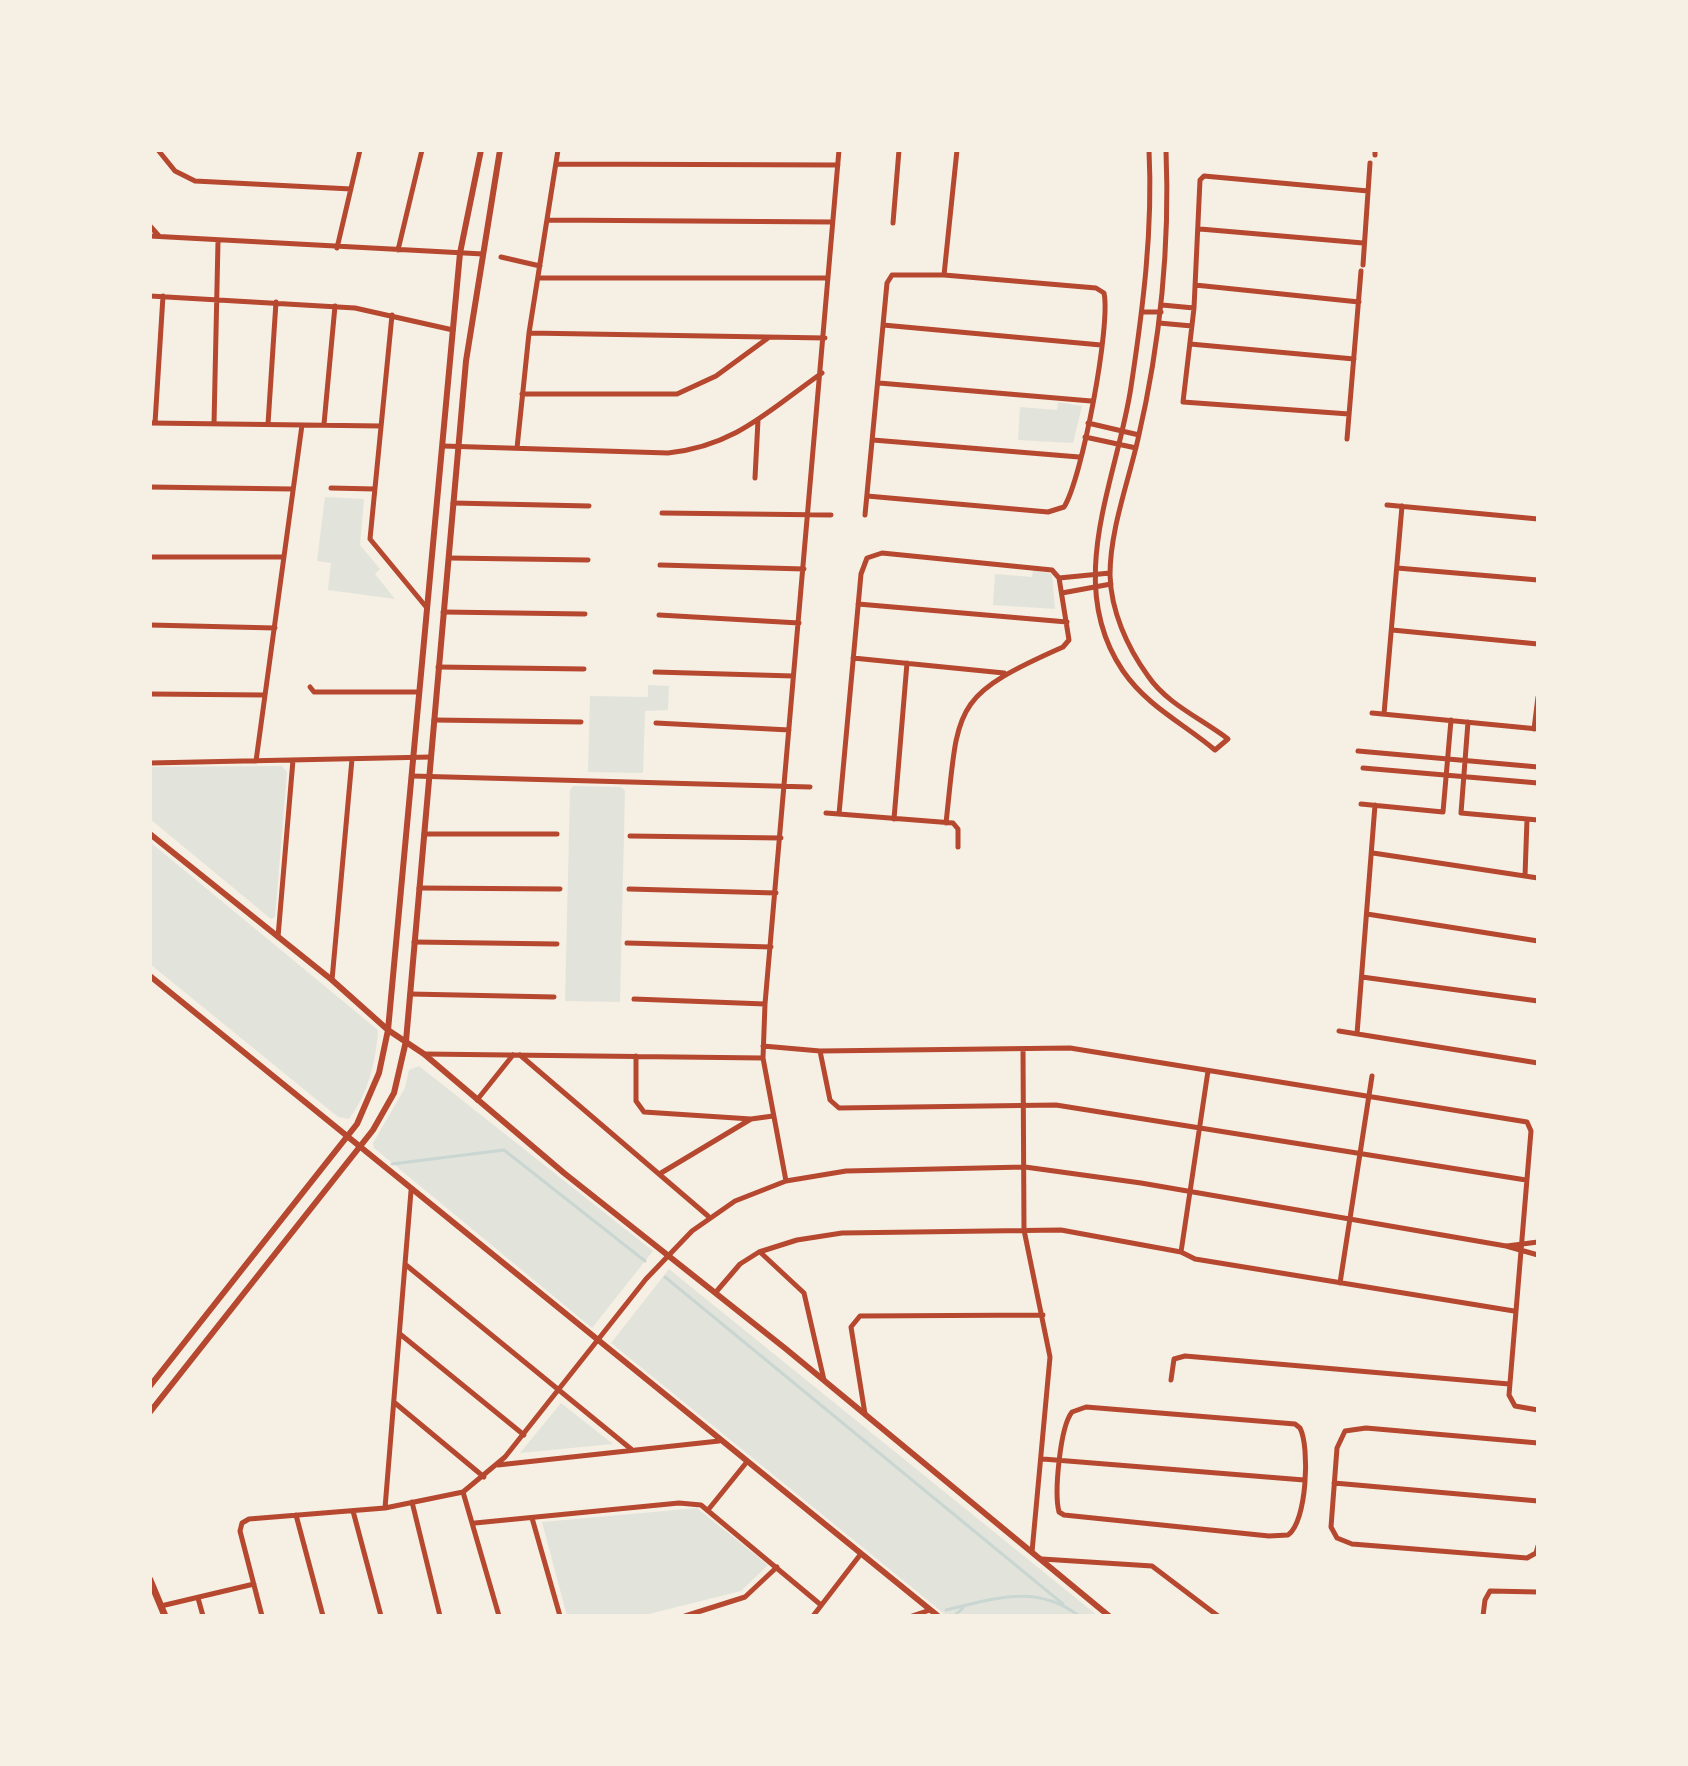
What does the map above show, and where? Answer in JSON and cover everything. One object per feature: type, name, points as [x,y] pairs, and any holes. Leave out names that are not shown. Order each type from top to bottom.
[{"type":"main road","points":[[150,1580],[165,1616]]},
{"type":"street","points":[[158,150],[175,171],[195,181],[351,189]]},
{"type":"street","points":[[337,248],[360,150]]},
{"type":"street","points":[[398,251],[422,150]]},
{"type":"street","points":[[150,1386],[347,1138],[374,1088],[388,1030],[460,253],[481,150]]},
{"type":"street","points":[[150,1412],[359,1148],[378,1123],[394,1093],[406,1041],[466,361],[500,150]]},
{"type":"street","points":[[517,448],[529,333],[558,150]]},
{"type":"street","points":[[786,1181],[763,1058],[765,1004],[823,372],[839,150]]},
{"type":"street","points":[[893,223],[899,150]]},
{"type":"street","points":[[944,275],[957,150]]},
{"type":"street","points":[[1149,150],[1143,312],[1124,432],[1097,536],[1096,587],[1104,631],[1124,672],[1160,712],[1215,750],[1228,739],[1178,705],[1149,678],[1124,633],[1110,573],[1161,308],[1166,267],[1166,150]]},
{"type":"street","points":[[1347,439],[1370,163]]},
{"type":"street","points":[[556,164],[838,165]]},
{"type":"street","points":[[1349,414],[1183,402],[1194,308],[1200,180],[1204,176],[1368,191]]},
{"type":"street","points":[[548,220],[832,222]]},
{"type":"street","points":[[150,226],[159,236]]},
{"type":"street","points":[[1200,229],[1363,243]]},
{"type":"street","points":[[150,236],[483,254]]},
{"type":"street","points":[[214,424],[219,240]]},
{"type":"street","points":[[501,257],[540,266]]},
{"type":"street","points":[[865,515],[887,283],[892,275],[944,275],[1096,288],[1105,298],[1101,345],[1085,437],[1067,502],[1059,510],[1048,512],[867,496]]},
{"type":"street","points":[[539,278],[828,278]]},
{"type":"street","points":[[1195,285],[1359,302]]},
{"type":"street","points":[[150,296],[335,306],[392,315],[453,330]]},
{"type":"street","points":[[163,296],[153,423],[381,426]]},
{"type":"street","points":[[268,424],[276,302]]},
{"type":"street","points":[[324,424],[335,306]]},
{"type":"street","points":[[1143,312],[1161,308],[1194,308]]},
{"type":"street","points":[[392,315],[371,543],[427,609]]},
{"type":"street","points":[[1159,323],[1192,326]]},
{"type":"street","points":[[883,325],[1101,345]]},
{"type":"street","points":[[529,333],[825,338]]},
{"type":"street","points":[[522,394],[677,394],[716,376],[768,338]]},
{"type":"street","points":[[1190,344],[1354,359]]},
{"type":"street","points":[[443,446],[668,453],[694,450],[714,445],[758,419],[823,372]]},
{"type":"street","points":[[879,383],[1091,401]]},
{"type":"street","points":[[755,478],[758,419]]},
{"type":"street","points":[[1088,423],[1139,435]]},
{"type":"street","points":[[256,761],[302,425]]},
{"type":"street","points":[[1085,437],[1136,448]]},
{"type":"street","points":[[873,440],[1080,457]]},
{"type":"street","points":[[150,487],[292,489]]},
{"type":"street","points":[[331,488],[374,489]]},
{"type":"street","points":[[453,503],[589,506]]},
{"type":"street","points":[[1387,505],[1538,519]]},
{"type":"street","points":[[1384,714],[1402,506]]},
{"type":"street","points":[[662,513],[831,515]]},
{"type":"street","points":[[839,814],[863,565],[873,553],[1052,570],[1059,578],[1070,637],[1063,647],[1005,673],[974,698],[960,719],[946,823]]},
{"type":"street","points":[[150,557],[282,557]]},
{"type":"street","points":[[449,558],[588,560]]},
{"type":"street","points":[[660,565],[804,569]]},
{"type":"street","points":[[1397,568],[1538,580]]},
{"type":"street","points":[[1059,578],[1110,573]]},
{"type":"street","points":[[1062,593],[1111,584]]},
{"type":"street","points":[[858,604],[1067,622]]},
{"type":"street","points":[[443,612],[585,614]]},
{"type":"street","points":[[659,615],[799,623]]},
{"type":"street","points":[[150,625],[275,628]]},
{"type":"street","points":[[1392,630],[1538,644]]},
{"type":"street","points":[[853,658],[1005,673]]},
{"type":"street","points":[[894,819],[907,663]]},
{"type":"street","points":[[438,667],[584,669]]},
{"type":"street","points":[[655,672],[793,676]]},
{"type":"street","points":[[310,687],[317,693],[418,692]]},
{"type":"street","points":[[150,694],[264,695]]},
{"type":"street","points":[[1372,713],[1536,729],[1538,697]]},
{"type":"street","points":[[433,720],[581,722]]},
{"type":"street","points":[[1361,804],[1443,812],[1451,720]]},
{"type":"street","points":[[1468,722],[1461,813],[1538,820]]},
{"type":"street","points":[[656,723],[789,730]]},
{"type":"street","points":[[1358,751],[1538,767]]},
{"type":"street","points":[[150,763],[431,757]]},
{"type":"street","points":[[332,980],[352,759]]},
{"type":"street","points":[[278,938],[293,760]]},
{"type":"street","points":[[1363,768],[1538,783]]},
{"type":"street","points":[[412,776],[810,787]]},
{"type":"street","points":[[1357,1034],[1375,805]]},
{"type":"street","points":[[826,813],[946,823],[958,827],[958,847]]},
{"type":"street","points":[[1525,876],[1527,819]]},
{"type":"street","points":[[150,834],[332,980],[388,1030],[424,1054],[477,1101],[824,1380],[1109,1616]]},
{"type":"street","points":[[424,834],[557,834]]},
{"type":"street","points":[[630,836],[781,838]]},
{"type":"street","points":[[1373,853],[1538,878]]},
{"type":"street","points":[[419,888],[560,889]]},
{"type":"street","points":[[629,889],[776,893]]},
{"type":"street","points":[[1367,914],[1538,941]]},
{"type":"street","points":[[414,942],[557,944]]},
{"type":"street","points":[[627,943],[771,947]]},
{"type":"street","points":[[150,976],[938,1616]]},
{"type":"street","points":[[1362,977],[1538,1001]]},
{"type":"street","points":[[410,994],[554,997]]},
{"type":"street","points":[[634,999],[765,1004]]},
{"type":"street","points":[[1339,1031],[1538,1063]]},
{"type":"street","points":[[763,1046],[820,1051],[1070,1048],[1370,1095],[1530,1125],[1509,1384],[1511,1403],[1538,1410]]},
{"type":"street","points":[[1023,1049],[1024,1230],[1050,1357],[1043,1459],[1032,1552]]},
{"type":"street","points":[[820,1051],[828,1094],[835,1107],[1025,1105],[1083,1108],[1526,1180]]},
{"type":"street","points":[[424,1054],[763,1058]]},
{"type":"street","points":[[477,1101],[517,1054]]},
{"type":"street","points":[[517,1054],[708,1216]]},
{"type":"street","points":[[636,1056],[636,1101],[644,1112],[751,1119],[774,1116]]},
{"type":"street","points":[[1181,1252],[1208,1071]]},
{"type":"street","points":[[1340,1283],[1372,1076]]},
{"type":"street","points":[[661,1173],[751,1119]]},
{"type":"street","points":[[262,1616],[241,1525],[249,1519],[385,1508],[463,1492],[497,1465],[524,1435],[646,1279],[708,1216],[786,1181],[846,1171],[1025,1167],[1506,1246],[1538,1255]]},
{"type":"street","points":[[385,1508],[411,1191]]},
{"type":"street","points":[[716,1292],[740,1264],[759,1252],[797,1240],[842,1233],[1061,1230],[1181,1252],[1195,1259],[1514,1311]]},
{"type":"street","points":[[1506,1246],[1538,1242]]},
{"type":"street","points":[[759,1252],[804,1293],[824,1380]]},
{"type":"street","points":[[252,1259],[265,1270]]},
{"type":"street","points":[[406,1265],[631,1449]]},
{"type":"street","points":[[865,1414],[851,1327],[860,1316],[1043,1315]]},
{"type":"street","points":[[400,1334],[524,1435]]},
{"type":"street","points":[[189,1337],[202,1347]]},
{"type":"street","points":[[1171,1380],[1173,1363],[1177,1357],[1185,1356],[1509,1384]]},
{"type":"street","points":[[395,1402],[484,1477]]},
{"type":"street","points":[[1078,1408],[1256,1420],[1300,1428],[1304,1480],[1301,1516],[1294,1531],[1288,1535],[1269,1536],[1064,1515],[1057,1505],[1061,1460],[1068,1417],[1078,1408]]},
{"type":"street","points":[[1538,1443],[1355,1427],[1339,1438],[1331,1527],[1344,1541],[1527,1558],[1536,1553],[1538,1546]]},
{"type":"street","points":[[497,1465],[719,1441]]},
{"type":"street","points":[[1043,1459],[1304,1480]]},
{"type":"street","points":[[708,1510],[746,1463]]},
{"type":"street","points":[[1334,1483],[1538,1501]]},
{"type":"street","points":[[463,1492],[475,1523],[499,1616]]},
{"type":"street","points":[[412,1502],[440,1616]]},
{"type":"street","points":[[475,1523],[679,1503],[701,1505],[821,1605]]},
{"type":"street","points":[[353,1511],[381,1616]]},
{"type":"street","points":[[296,1515],[323,1616]]},
{"type":"street","points":[[532,1518],[560,1616]]},
{"type":"street","points":[[813,1616],[860,1555]]},
{"type":"street","points":[[1042,1559],[1152,1566],[1218,1616]]},
{"type":"street","points":[[685,1616],[745,1597],[777,1567]]},
{"type":"street","points":[[161,1606],[254,1584]]},
{"type":"street","points":[[1483,1616],[1490,1591],[1538,1592]]},
{"type":"street","points":[[198,1598],[203,1616]]},
{"type":"street","points":[[912,1616],[930,1610]]},
{"type":"shaded area","points":[[1058,402],[1082,406],[1073,443],[1018,440],[1020,407],[1057,410]]},
{"type":"shaded area","points":[[325,497],[364,499],[360,545],[380,569],[375,574],[395,599],[328,590],[331,563],[317,561]]},
{"type":"shaded area","points":[[1033,570],[1052,574],[1055,609],[993,605],[995,574],[1032,577]]},
{"type":"shaded area","points":[[648,685],[669,686],[668,710],[645,711],[643,773],[588,772],[590,696],[648,697]]},
{"type":"shaded area","points":[[282,766],[287,772],[275,917],[271,919],[150,819],[150,767]]},
{"type":"shaded area","points":[[573,786],[621,787],[625,791],[620,1002],[565,1001],[570,790]]},
{"type":"shaded area","points":[[150,842],[378,1030],[370,1077],[349,1119],[338,1117],[150,964]]},
{"type":"shaded area","points":[[419,1066],[653,1251],[592,1328],[374,1148],[373,1143],[405,1088],[409,1070]]},
{"type":"shaded area","points":[[669,1269],[1098,1616],[947,1616],[611,1343]]},
{"type":"shaded area","points":[[561,1403],[613,1444],[520,1453]]},
{"type":"shaded area","points":[[697,1508],[768,1565],[741,1591],[641,1616],[567,1616],[542,1522]]},
{"type":"waterway","points":[[392,1164],[504,1150],[645,1261]]},
{"type":"waterway","points":[[665,1277],[1063,1604]]},
{"type":"waterway","points":[[946,1610],[1014,1596],[1047,1600],[1079,1616]]},
{"type":"waterway","points":[[954,1616],[963,1608]]}]
